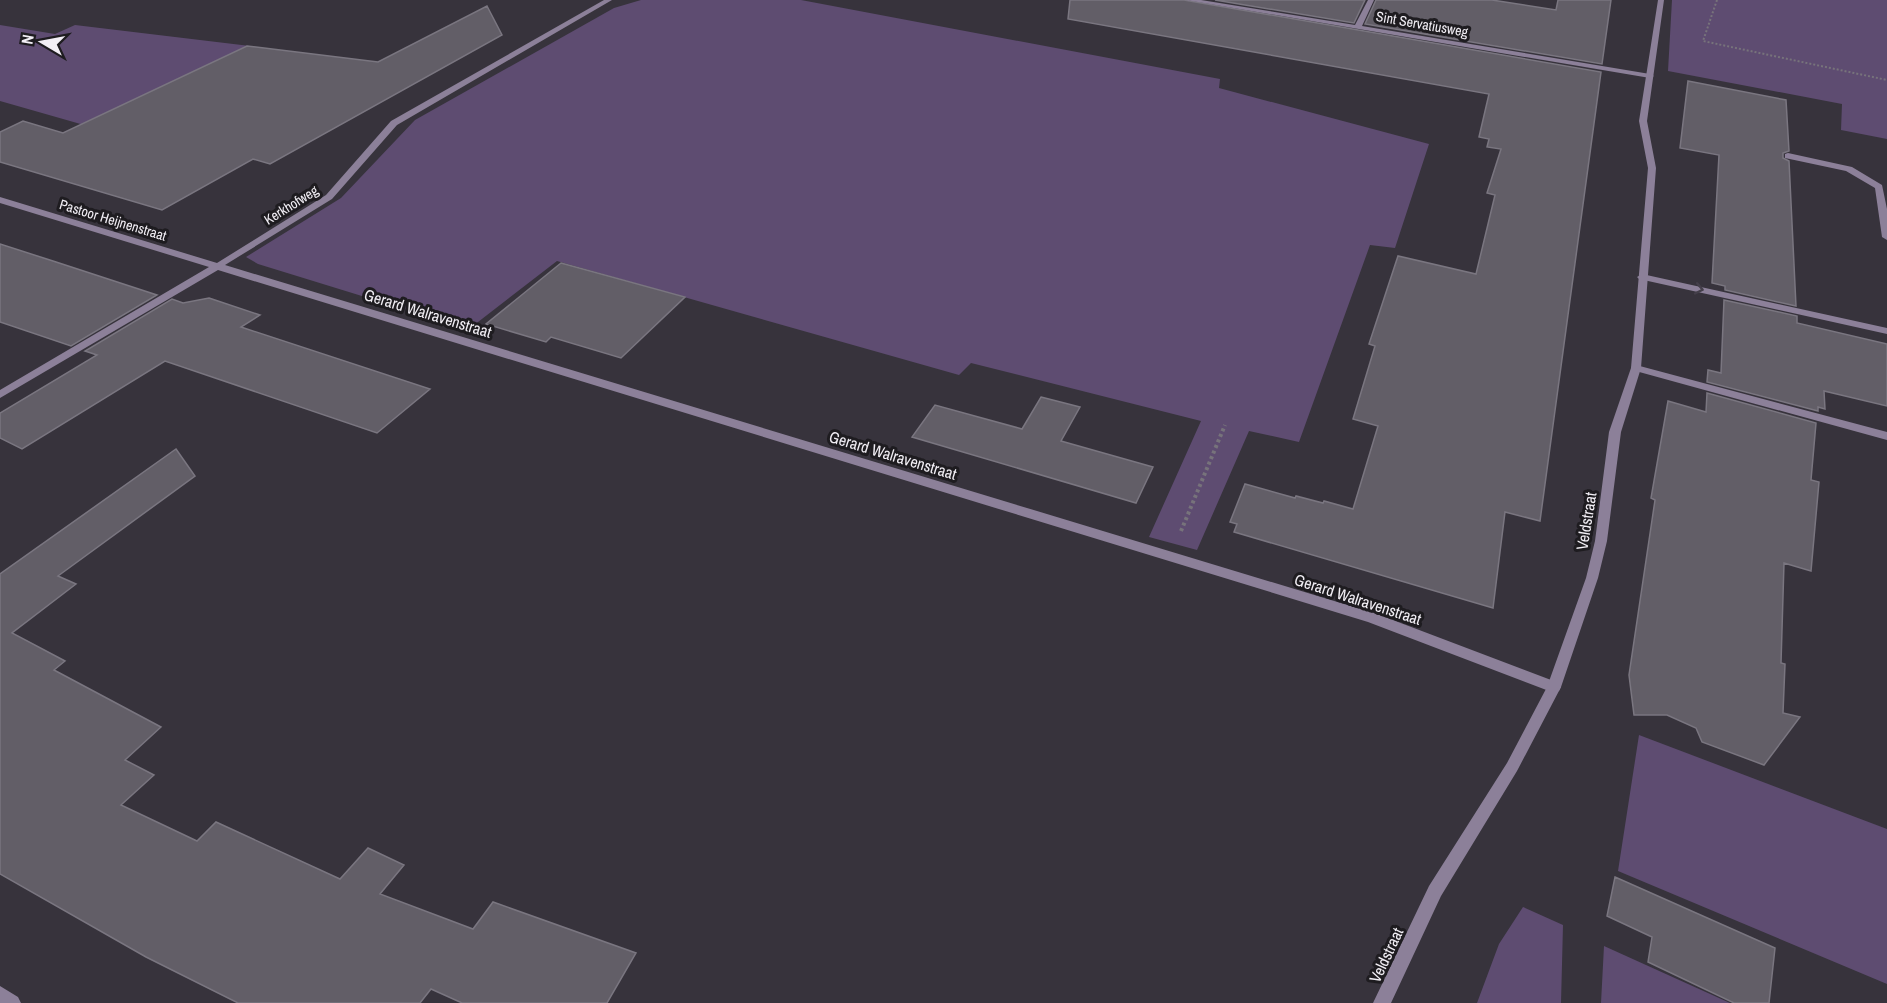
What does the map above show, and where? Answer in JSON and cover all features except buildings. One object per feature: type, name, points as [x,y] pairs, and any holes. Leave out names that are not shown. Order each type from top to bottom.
[{"type":"street","name":"Kerkhofweg","points":[[0,395],[218,266],[329,197],[394,123],[609,0]]},
{"type":"street","name":"Sint Servatiusweg","points":[[1189,0],[1650,76]]},
{"type":"street","points":[[1358,27],[1371,0]]},
{"type":"street","name":"Veldstraat","points":[[1382,1003],[1435,891],[1512,767],[1554,687],[1592,578],[1601,541],[1615,432],[1636,368],[1652,168],[1642,121],[1661,0]]},
{"type":"street","points":[[1788,156],[1849,169],[1879,187],[1887,237]]},
{"type":"street","name":"Pastoor Heijnenstraat","points":[[0,200],[218,266]]},
{"type":"street","name":"Gerard Walravenstraat","points":[[218,266],[1372,618],[1554,687]]},
{"type":"street","points":[[1642,277],[1887,331]]},
{"type":"street","points":[[1636,368],[1887,436]]},
{"type":"street","points":[[0,994],[12,1003]]},
{"type":"path","points":[[1717,0],[1703,40],[1887,80]]},
{"type":"path","points":[[1170,557],[1225,425]]},
{"type":"shaded area","points":[[641,0],[801,0],[1220,79],[1219,88],[1429,144],[1395,248],[1370,245],[1299,442],[1249,431],[1197,550],[1149,537],[1201,421],[971,363],[959,375],[557,261],[469,329],[258,264],[246,257],[341,198],[415,120],[614,8]]},
{"type":"shaded area","points":[[1672,0],[1887,0],[1887,139],[1841,130],[1842,104],[1668,71]]},
{"type":"shaded area","points":[[0,25],[55,34],[75,25],[250,46],[84,125],[0,101]]},
{"type":"shaded area","points":[[1639,735],[1887,829],[1887,984],[1618,871]]},
{"type":"shaded area","points":[[1523,907],[1563,925],[1561,1003],[1477,1003],[1499,944]]},
{"type":"shaded area","points":[[1604,946],[1730,1003],[1601,1003]]}]
